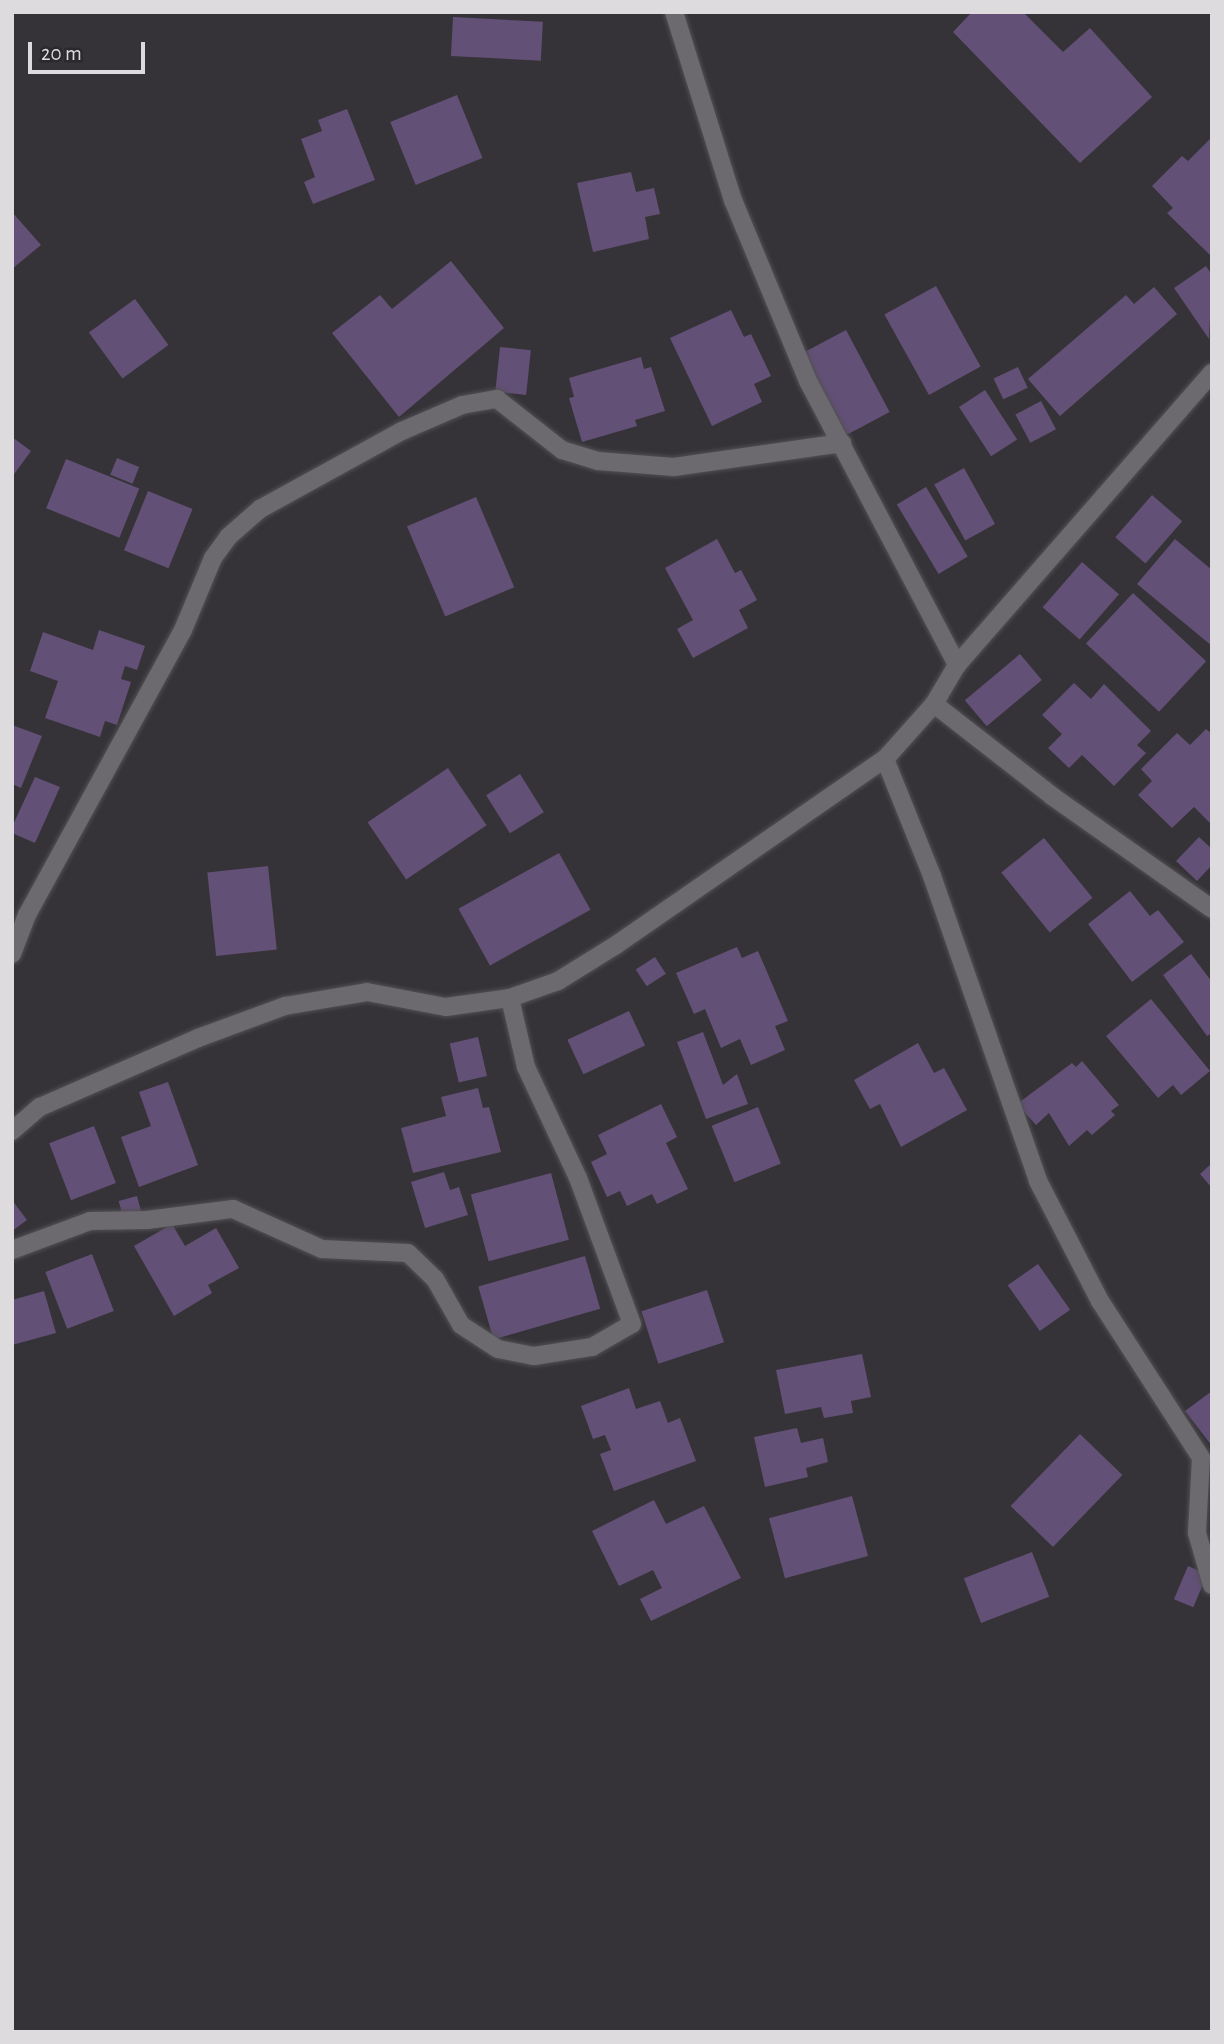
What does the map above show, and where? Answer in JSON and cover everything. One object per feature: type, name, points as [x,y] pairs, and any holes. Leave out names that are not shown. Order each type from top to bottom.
[{"type":"street","points":[[674,12],[751,247],[808,381],[957,665]]},
{"type":"street","points":[[12,1131],[40,1107],[198,1038],[285,1006],[367,992],[446,1007],[510,998],[558,981],[616,945],[885,759],[934,704],[957,665],[1212,373]]},
{"type":"street","points":[[12,954],[27,915],[183,630],[213,558],[228,537],[260,509],[402,431],[462,405],[497,399],[562,450],[598,461],[674,467],[842,443]]},
{"type":"street","points":[[934,704],[1052,796],[1212,909]]},
{"type":"street","points":[[885,759],[932,876],[1038,1181],[1100,1301],[1201,1458],[1196,1533],[1212,1586]]},
{"type":"street","points":[[12,1250],[90,1221],[147,1220],[233,1209],[321,1249],[408,1253],[435,1279],[461,1325],[498,1349],[534,1356],[592,1347],[632,1324],[578,1178],[526,1068],[510,998]]},
{"type":"building","points":[[972,12],[1023,12],[1063,52],[1090,28],[1152,97],[1080,163],[953,32]]},
{"type":"building","points":[[453,17],[543,22],[541,61],[451,56]]},
{"type":"building","points":[[457,95],[482,158],[416,185],[390,122]]},
{"type":"building","points":[[347,109],[375,180],[313,204],[304,182],[315,177],[301,139],[322,131],[318,120]]},
{"type":"building","points":[[1212,137],[1212,257],[1167,213],[1173,208],[1152,186],[1182,156],[1188,161]]},
{"type":"building","points":[[631,172],[636,192],[654,188],[660,214],[645,217],[649,239],[593,252],[577,183]]},
{"type":"building","points":[[12,212],[41,245],[12,269]]},
{"type":"building","points":[[451,261],[504,328],[399,417],[332,333],[380,295],[392,309]]},
{"type":"building","points":[[1206,266],[1212,275],[1209,339],[1174,288]]},
{"type":"building","points":[[936,286],[981,366],[929,395],[884,315]]},
{"type":"building","points":[[1154,287],[1177,314],[1060,416],[1028,379],[1126,295],[1134,304]]},
{"type":"building","points":[[135,299],[169,345],[122,379],[89,333]]},
{"type":"building","points":[[731,310],[744,337],[751,334],[771,376],[754,384],[762,402],[712,426],[670,338]]},
{"type":"building","points":[[846,330],[890,412],[846,436],[802,353]]},
{"type":"building","points":[[500,347],[531,350],[526,395],[495,392]]},
{"type":"building","points":[[641,357],[644,369],[651,367],[665,411],[635,420],[637,426],[582,442],[569,398],[574,397],[569,378]]},
{"type":"building","points":[[1018,367],[1028,388],[1003,399],[994,378]]},
{"type":"building","points":[[985,390],[1017,439],[991,456],[959,407]]},
{"type":"building","points":[[1041,401],[1056,429],[1030,443],[1015,415]]},
{"type":"building","points":[[12,437],[31,451],[12,477]]},
{"type":"building","points":[[117,458],[139,467],[133,484],[110,475]]},
{"type":"building","points":[[66,459],[139,489],[119,538],[46,508]]},
{"type":"building","points":[[964,468],[995,524],[965,540],[934,484]]},
{"type":"building","points":[[926,487],[968,556],[939,574],[897,505]]},
{"type":"building","points":[[148,491],[193,509],[169,568],[124,550]]},
{"type":"building","points":[[1152,495],[1182,521],[1145,564],[1115,537]]},
{"type":"building","points":[[476,497],[514,587],[445,617],[407,526]]},
{"type":"building","points":[[717,539],[735,573],[741,570],[757,600],[739,610],[748,628],[693,658],[677,629],[693,620],[665,568]]},
{"type":"building","points":[[1175,539],[1212,570],[1212,646],[1137,584]]},
{"type":"building","points":[[1082,562],[1119,594],[1080,639],[1043,607]]},
{"type":"building","points":[[1133,593],[1206,661],[1159,712],[1086,643]]},
{"type":"building","points":[[99,630],[145,646],[137,670],[125,666],[121,679],[131,682],[117,725],[105,721],[100,737],[45,718],[58,681],[30,671],[43,632],[93,650]]},
{"type":"building","points":[[1020,654],[1042,680],[987,726],[965,700]]},
{"type":"building","points":[[1074,683],[1091,699],[1104,684],[1151,731],[1137,745],[1146,753],[1114,786],[1082,755],[1069,768],[1048,748],[1062,734],[1042,715]]},
{"type":"building","points":[[12,725],[42,736],[21,788],[12,784]]},
{"type":"building","points":[[1206,729],[1212,734],[1212,825],[1194,807],[1172,828],[1138,795],[1152,781],[1141,769],[1177,733],[1190,745]]},
{"type":"building","points":[[448,768],[487,825],[406,879],[368,822]]},
{"type":"building","points":[[520,774],[544,812],[510,833],[486,795]]},
{"type":"building","points":[[35,777],[60,787],[35,843],[12,833],[12,827]]},
{"type":"building","points":[[1199,837],[1212,849],[1212,865],[1197,881],[1176,861]]},
{"type":"building","points":[[1044,838],[1092,898],[1050,932],[1001,873]]},
{"type":"building","points":[[559,853],[591,910],[490,966],[458,909]]},
{"type":"building","points":[[268,866],[277,950],[216,956],[207,872]]},
{"type":"building","points":[[1130,891],[1150,916],[1158,910],[1184,942],[1132,982],[1088,924]]},
{"type":"building","points":[[737,947],[742,958],[758,951],[788,1021],[775,1026],[785,1050],[751,1065],[740,1039],[721,1048],[705,1009],[694,1014],[676,973]]},
{"type":"building","points":[[1191,954],[1212,982],[1212,1033],[1207,1036],[1163,975]]},
{"type":"building","points":[[655,957],[666,974],[647,986],[636,970]]},
{"type":"building","points":[[1151,999],[1210,1071],[1181,1095],[1173,1085],[1158,1098],[1106,1036]]},
{"type":"building","points":[[629,1011],[645,1045],[583,1074],[567,1040]]},
{"type":"building","points":[[703,1032],[723,1085],[737,1074],[748,1104],[706,1119],[677,1042]]},
{"type":"building","points":[[478,1037],[487,1076],[459,1082],[450,1044]]},
{"type":"building","points":[[918,1043],[934,1073],[944,1068],[967,1110],[901,1147],[880,1104],[870,1109],[854,1080]]},
{"type":"building","points":[[1082,1061],[1119,1105],[1111,1111],[1115,1115],[1092,1135],[1087,1130],[1069,1146],[1049,1113],[1036,1125],[1017,1104],[1072,1063],[1076,1067]]},
{"type":"building","points":[[168,1082],[198,1165],[139,1187],[121,1137],[151,1126],[139,1092]]},
{"type":"building","points":[[478,1088],[483,1108],[489,1107],[501,1152],[413,1173],[401,1128],[446,1116],[441,1097]]},
{"type":"building","points":[[661,1104],[677,1137],[666,1143],[688,1189],[657,1204],[652,1194],[627,1206],[620,1191],[607,1197],[591,1162],[607,1154],[598,1135]]},
{"type":"building","points":[[758,1107],[781,1164],[734,1182],[712,1126]]},
{"type":"building","points":[[94,1126],[116,1183],[71,1200],[49,1143]]},
{"type":"building","points":[[1212,1163],[1212,1188],[1200,1174]]},
{"type":"building","points":[[444,1172],[450,1190],[459,1187],[468,1215],[425,1228],[411,1182]]},
{"type":"building","points":[[551,1173],[569,1240],[489,1261],[471,1194]]},
{"type":"building","points":[[137,1196],[141,1211],[123,1216],[119,1201]]},
{"type":"building","points":[[12,1200],[27,1220],[12,1231]]},
{"type":"building","points":[[172,1224],[185,1246],[216,1228],[239,1268],[208,1285],[212,1293],[174,1316],[134,1246]]},
{"type":"building","points":[[92,1254],[114,1311],[67,1329],[45,1272]]},
{"type":"building","points":[[585,1256],[600,1309],[493,1339],[478,1287]]},
{"type":"building","points":[[1038,1264],[1070,1310],[1040,1331],[1008,1285]]},
{"type":"building","points":[[707,1290],[724,1342],[658,1364],[641,1311]]},
{"type":"building","points":[[44,1291],[56,1333],[12,1345],[12,1300]]},
{"type":"building","points":[[862,1354],[871,1397],[851,1401],[853,1413],[824,1418],[821,1407],[785,1414],[776,1370]]},
{"type":"building","points":[[629,1388],[636,1409],[660,1401],[668,1423],[680,1418],[696,1461],[614,1491],[600,1454],[611,1450],[605,1435],[593,1439],[581,1406]]},
{"type":"building","points":[[1212,1391],[1212,1446],[1185,1411]]},
{"type":"building","points":[[797,1428],[801,1443],[823,1438],[828,1462],[806,1468],[808,1477],[765,1487],[754,1437]]},
{"type":"building","points":[[1080,1434],[1122,1475],[1053,1547],[1011,1506]]},
{"type":"building","points":[[852,1496],[868,1556],[785,1578],[769,1518]]},
{"type":"building","points":[[654,1500],[666,1524],[704,1506],[741,1578],[651,1621],[640,1599],[662,1588],[653,1570],[619,1586],[592,1531]]},
{"type":"building","points":[[1032,1552],[1049,1597],[981,1623],[964,1578]]},
{"type":"building","points":[[1188,1566],[1207,1574],[1193,1607],[1174,1599]]}]
